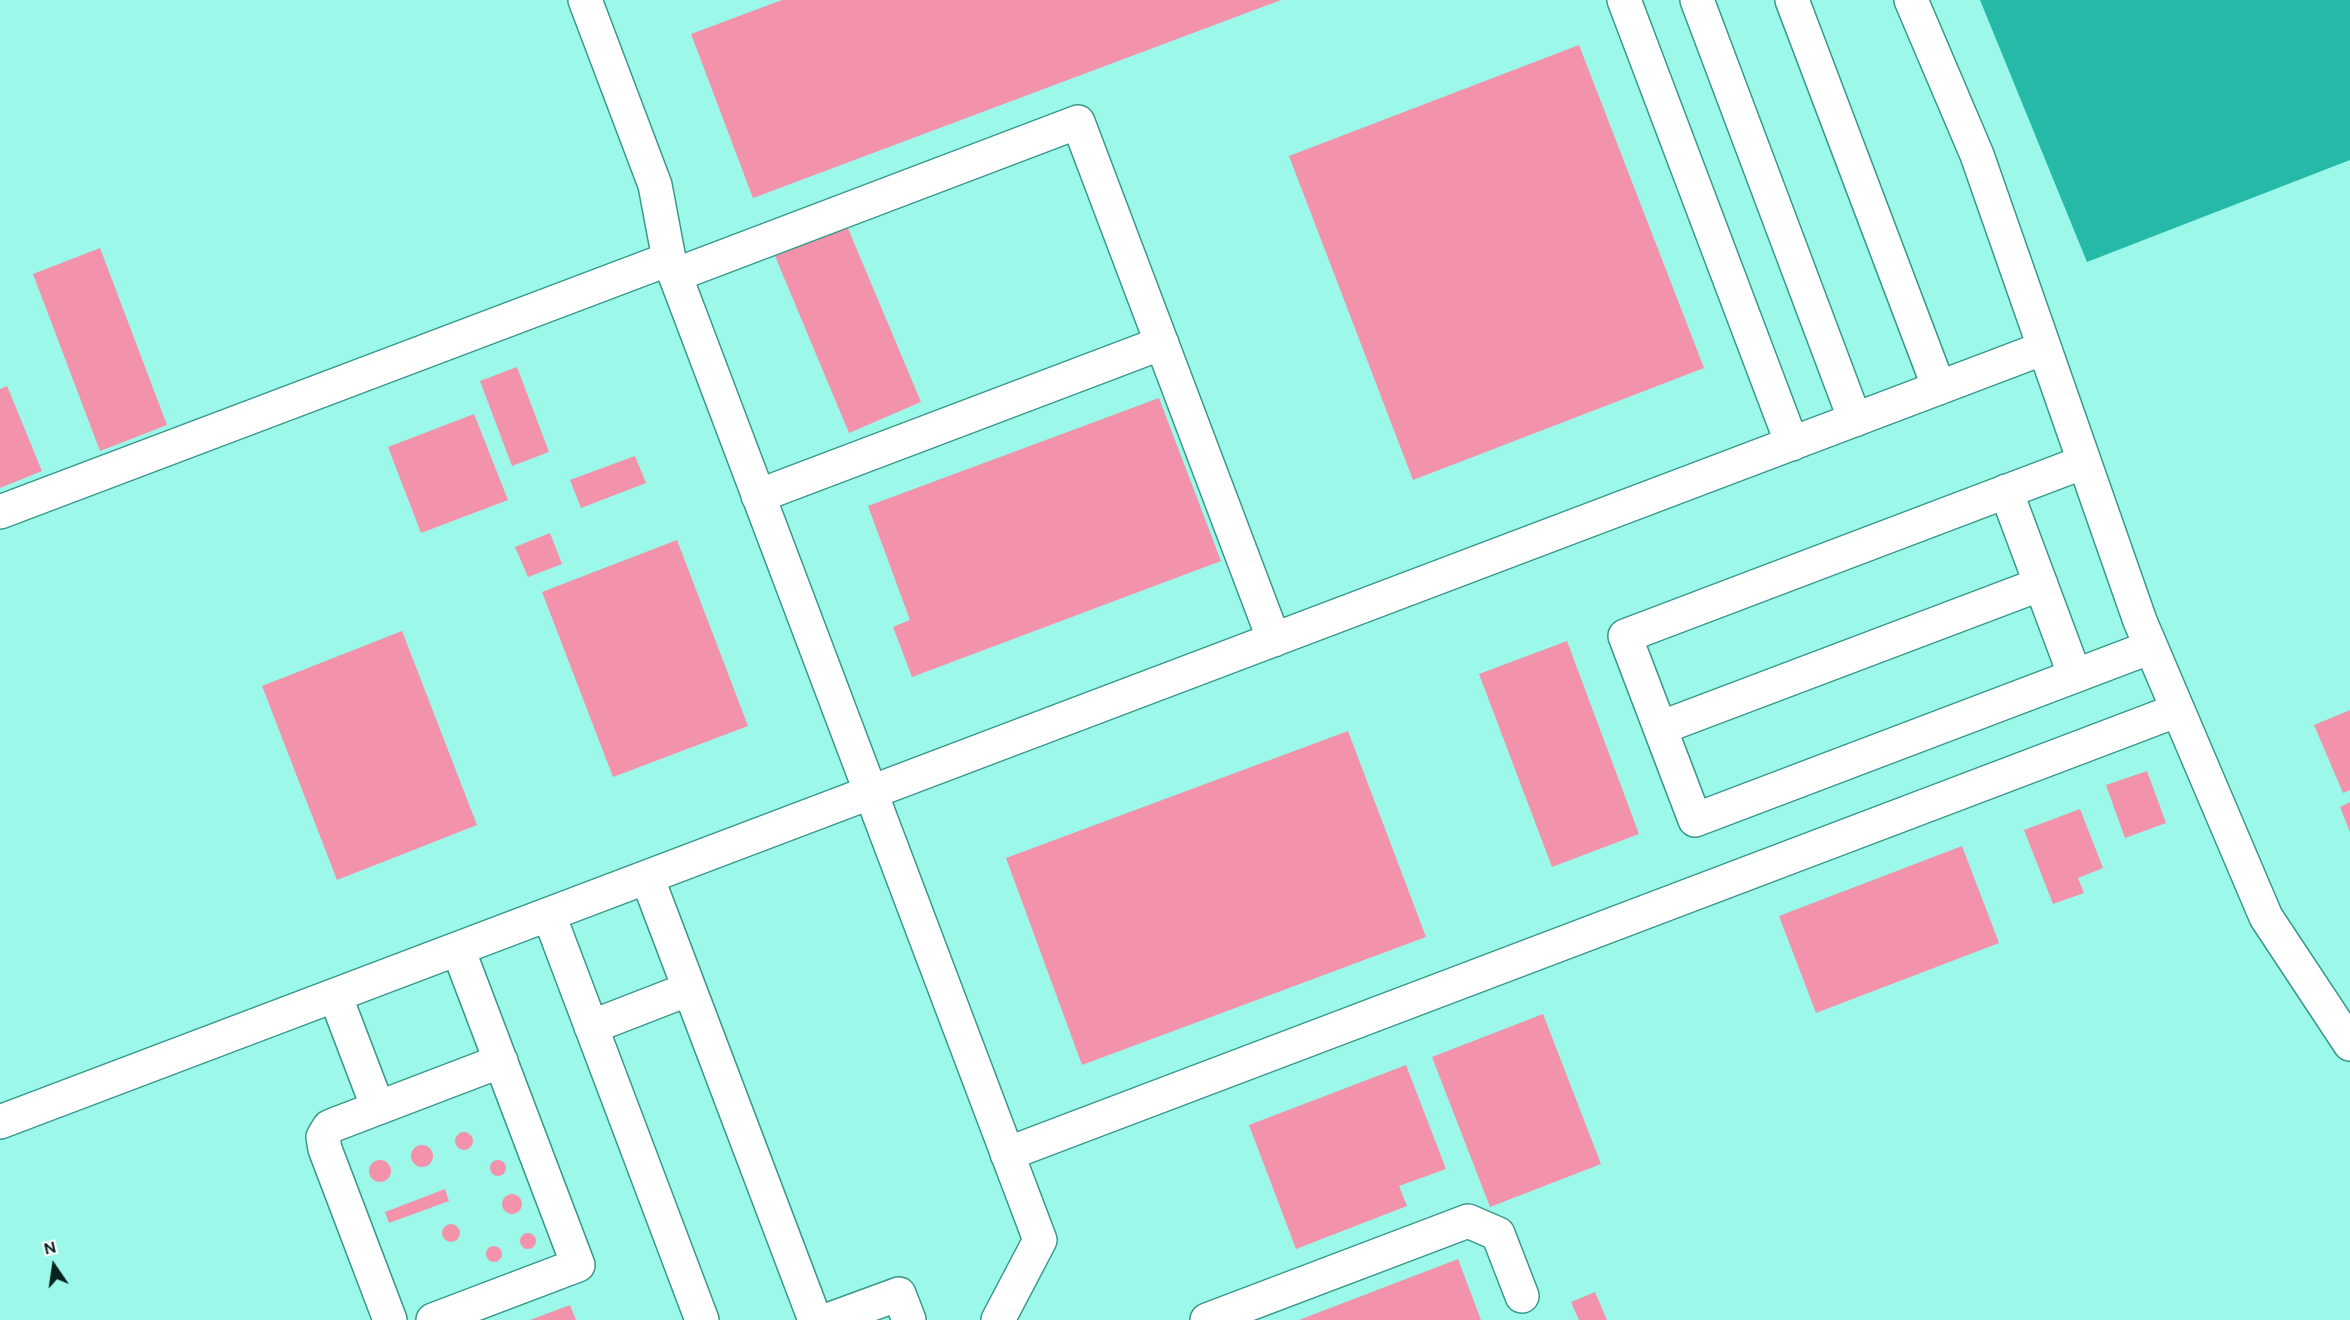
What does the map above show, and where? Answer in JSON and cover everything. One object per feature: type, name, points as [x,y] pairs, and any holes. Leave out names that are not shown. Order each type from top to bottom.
[{"type":"lane","points":[[585,0],[655,184],[672,267],[1040,1240],[998,1320]]},
{"type":"lane","points":[[1624,0],[1792,444]]},
{"type":"lane","points":[[1696,0],[1855,420]]},
{"type":"lane","points":[[1792,0],[1939,388]]},
{"type":"lane","points":[[1911,0],[1977,155],[2151,647],[2266,917],[2350,1044]]},
{"type":"lane","points":[[0,512],[672,267],[1078,123],[1274,640]]},
{"type":"lane","points":[[758,496],[1162,343]]},
{"type":"lane","points":[[0,1122],[2044,348]]},
{"type":"lane","points":[[2085,462],[1625,636],[1695,820],[2151,647]]},
{"type":"lane","points":[[2006,491],[2075,676]]},
{"type":"lane","points":[[1660,728],[2041,584]]},
{"type":"lane","points":[[1007,1154],[2178,710]]},
{"type":"lane","points":[[647,877],[814,1320]]},
{"type":"lane","points":[[549,915],[702,1320]]},
{"type":"lane","points":[[433,1320],[578,1265],[458,949]]},
{"type":"lane","points":[[591,1027],[689,989]]},
{"type":"lane","points":[[335,995],[378,1108]]},
{"type":"lane","points":[[390,1320],[323,1141],[329,1127],[501,1061]]},
{"type":"lane","points":[[1207,1320],[1468,1221],[1498,1234],[1522,1296]]},
{"type":"lane","points":[[828,1320],[899,1294],[909,1320]]},
{"type":"shaded area","points":[[1980,0],[2350,0],[2350,160],[2087,262]]},
{"type":"building","points":[[782,0],[1281,0],[753,198],[691,34]]},
{"type":"building","points":[[1579,45],[1704,368],[1413,480],[1289,156]]},
{"type":"building","points":[[847,226],[921,402],[849,433],[775,256]]},
{"type":"building","points":[[100,248],[167,425],[100,451],[33,274]]},
{"type":"building","points":[[517,367],[549,452],[512,466],[480,381]]},
{"type":"building","points":[[7,386],[42,471],[0,488],[0,389]]},
{"type":"building","points":[[1159,398],[1221,561],[912,677],[893,627],[910,620],[868,506]]},
{"type":"building","points":[[474,414],[508,500],[421,533],[388,447]]},
{"type":"building","points":[[635,456],[646,483],[581,508],[570,480]]},
{"type":"building","points":[[550,533],[562,564],[528,577],[515,547]]},
{"type":"building","points":[[677,540],[748,726],[613,777],[542,592]]},
{"type":"building","points":[[402,631],[477,825],[337,880],[262,686]]},
{"type":"building","points":[[1567,641],[1639,834],[1552,867],[1479,674]]},
{"type":"building","points":[[2350,710],[2350,790],[2343,793],[2314,725]]},
{"type":"building","points":[[1348,731],[1426,937],[1082,1065],[1006,858]]},
{"type":"building","points":[[2147,771],[2166,823],[2125,838],[2106,785]]},
{"type":"building","points":[[2350,802],[2350,832],[2340,807]]},
{"type":"building","points":[[2080,809],[2103,868],[2078,878],[2084,893],[2053,904],[2024,830]]},
{"type":"building","points":[[1962,846],[1999,943],[1816,1013],[1779,916]]},
{"type":"building","points":[[1543,1014],[1601,1164],[1490,1207],[1432,1057]]},
{"type":"building","points":[[1406,1065],[1446,1169],[1399,1186],[1407,1206],[1296,1249],[1249,1125]]},
{"type":"building","points":[[464,1132],[470,1135],[473,1141],[470,1147],[464,1150],[458,1147],[455,1141],[458,1135]]},
{"type":"building","points":[[422,1145],[432,1152],[433,1156],[426,1166],[422,1167],[412,1160],[411,1156],[418,1146]]},
{"type":"building","points":[[380,1160],[388,1163],[391,1171],[388,1179],[380,1182],[372,1179],[369,1171],[372,1163]]},
{"type":"building","points":[[495,1160],[501,1160],[506,1168],[504,1174],[495,1176],[490,1171],[490,1165]]},
{"type":"building","points":[[445,1189],[449,1201],[389,1223],[385,1212]]},
{"type":"building","points":[[508,1194],[516,1194],[522,1200],[522,1208],[516,1214],[508,1214],[502,1208],[502,1200]]},
{"type":"building","points":[[451,1224],[457,1227],[460,1233],[457,1239],[451,1242],[445,1239],[442,1233],[445,1227]]},
{"type":"building","points":[[525,1233],[531,1233],[536,1241],[534,1247],[525,1249],[520,1244],[520,1238]]},
{"type":"building","points":[[491,1246],[497,1246],[502,1254],[500,1260],[491,1262],[486,1257],[486,1251]]},
{"type":"building","points":[[1458,1259],[1481,1320],[1299,1320]]},
{"type":"building","points":[[1595,1292],[1607,1320],[1579,1320],[1571,1302]]},
{"type":"building","points":[[570,1305],[576,1320],[530,1320]]}]
